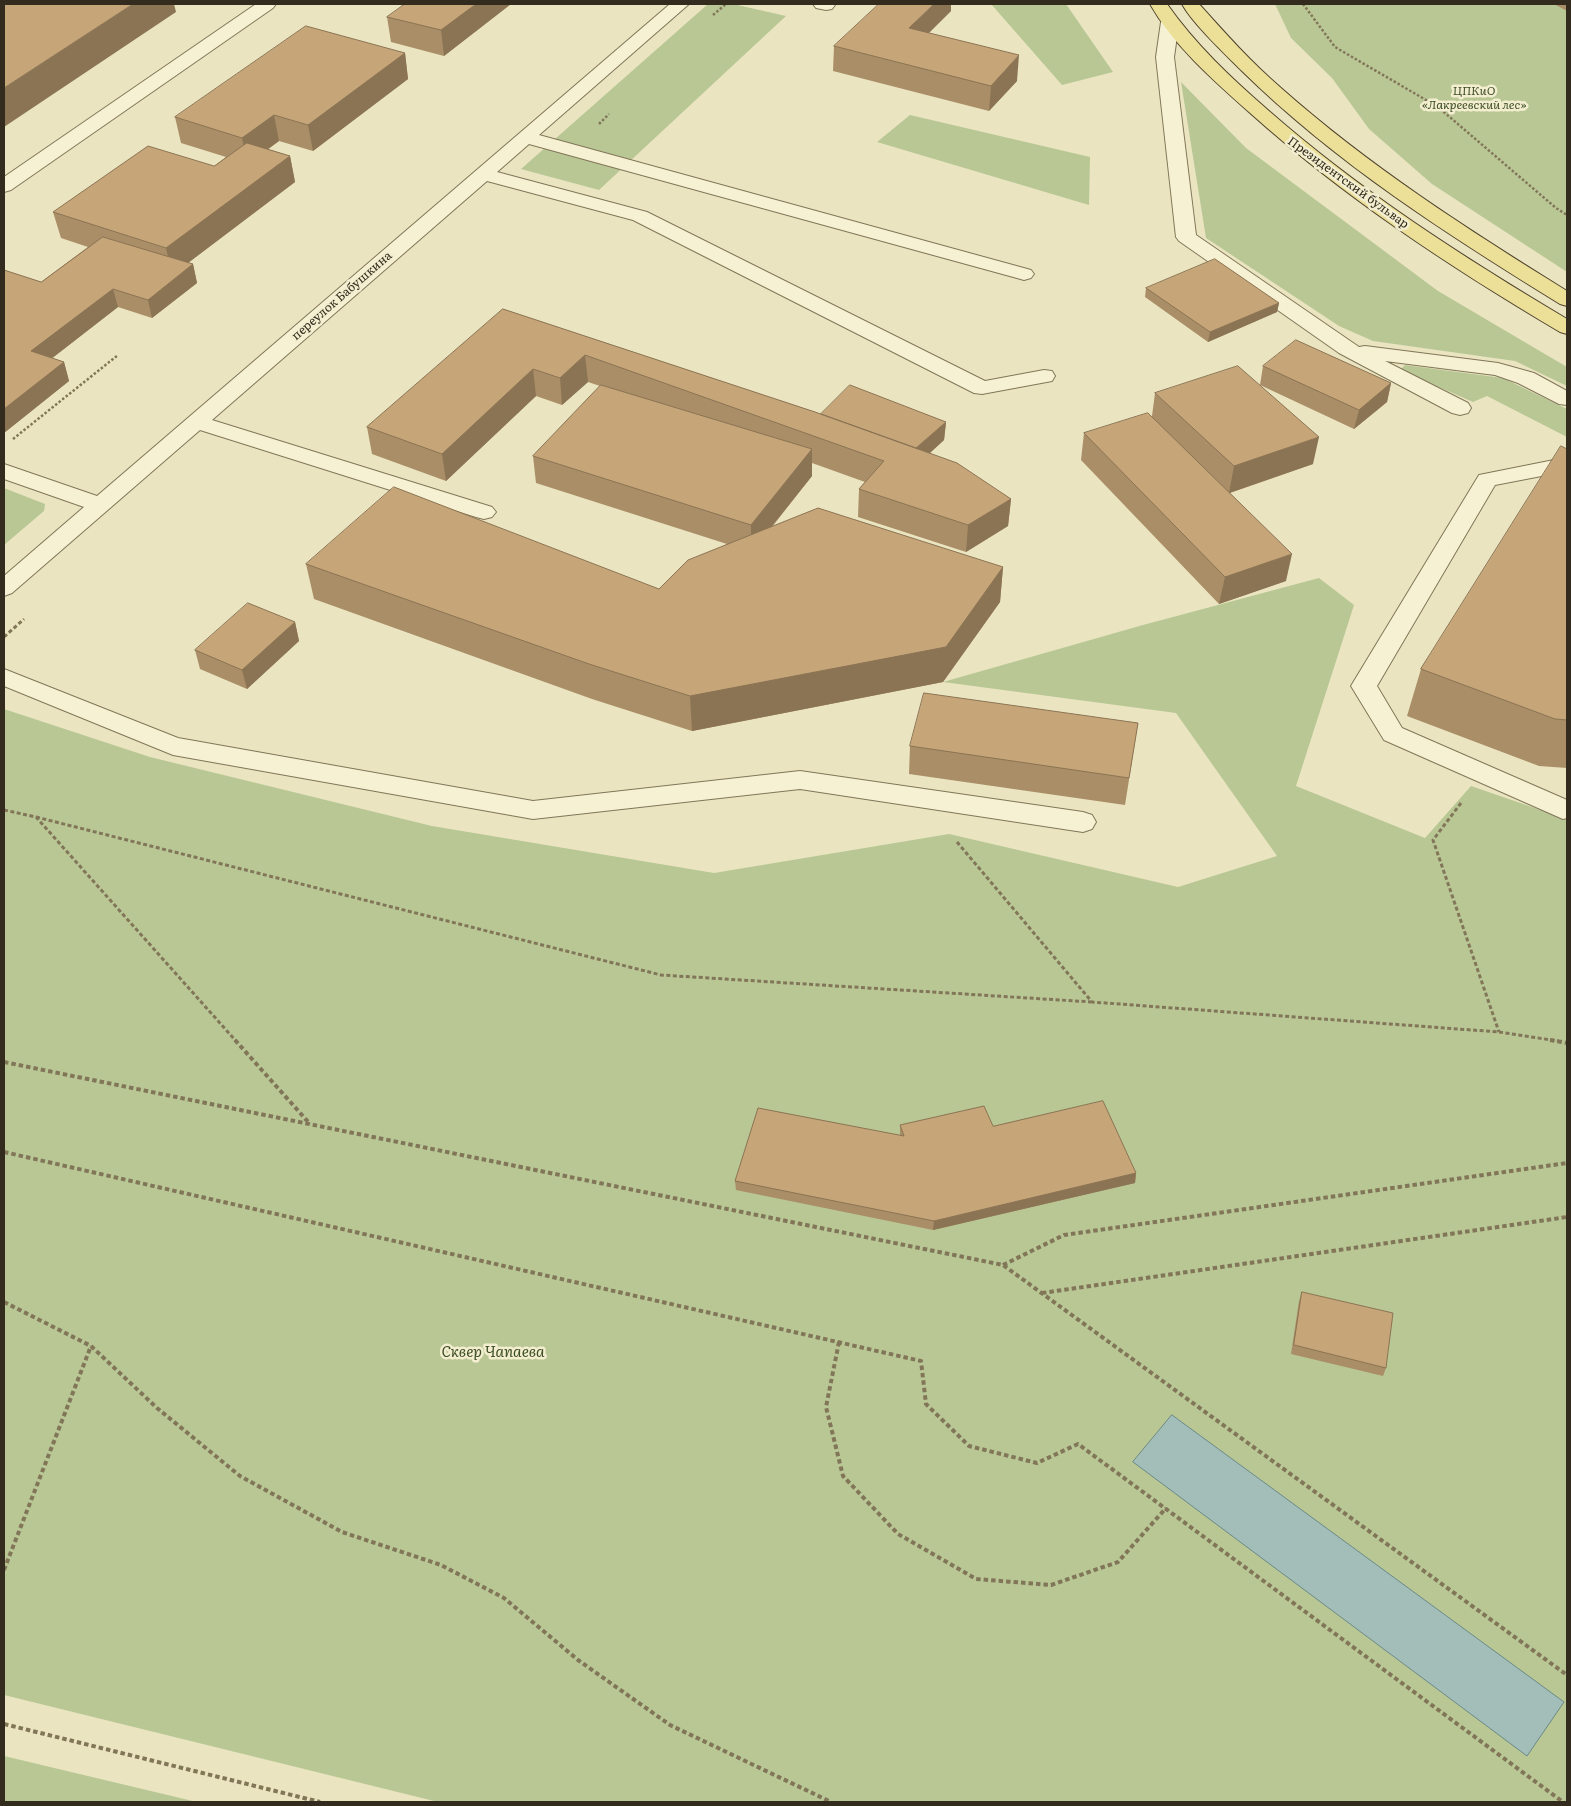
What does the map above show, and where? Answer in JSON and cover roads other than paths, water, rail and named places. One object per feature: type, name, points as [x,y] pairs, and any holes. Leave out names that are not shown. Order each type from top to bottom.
[{"type":"main road","name":"Президентский бульвар","points":[[1158,4],[1170,22],[1218,76],[1284,135],[1370,201],[1485,280],[1567,328]]},
{"type":"main road","name":"Президентский бульвар","points":[[1190,4],[1214,34],[1264,85],[1343,150],[1438,216],[1567,300]]},
{"type":"lane","name":"переулок Бабушкина","points":[[4,588],[680,4]]},
{"type":"lane","points":[[4,186],[255,7]]},
{"type":"lane","points":[[1170,22],[1165,57],[1186,237],[1346,349],[1460,408]]},
{"type":"lane","points":[[525,137],[1024,274]]},
{"type":"lane","points":[[483,174],[640,216],[982,388],[1044,376]]},
{"type":"lane","points":[[1346,349],[1498,369],[1526,378],[1567,399]]},
{"type":"lane","points":[[196,422],[484,512]]},
{"type":"lane","points":[[1567,472],[1554,467],[1487,480],[1364,686],[1393,734],[1563,810],[1567,810]]},
{"type":"lane","points":[[4,471],[100,505]]},
{"type":"lane","points":[[4,677],[173,746],[533,810],[800,780],[1083,822]]},
{"type":"water","points":[[1172,1415],[1564,1702],[1527,1756],[1133,1462]]},
{"type":"park label","name":"ЦПКиО «Лакреевский лес»","points":[[1474,98]]},
{"type":"park label","name":"Сквер Чапаева","points":[[493,1353]]}]
